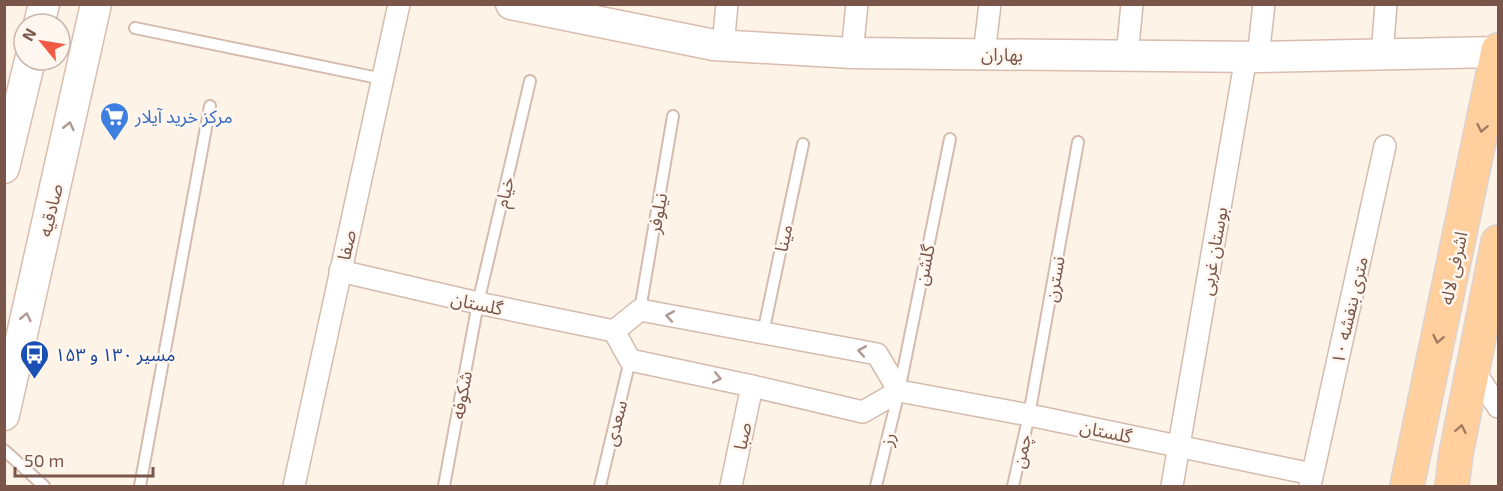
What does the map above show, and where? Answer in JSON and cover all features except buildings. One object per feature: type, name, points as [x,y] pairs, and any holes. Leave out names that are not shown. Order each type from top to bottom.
[{"type":"main road","name":"صادقیه","points":[[4,415],[96,4]]},
{"type":"main road","name":"بهاران","points":[[511,4],[584,12],[714,45],[852,53],[1252,57],[1498,51]]},
{"type":"main road","name":"اشرفی لاله","points":[[1407,486],[1498,51]]},
{"type":"main road","points":[[4,168],[27,72]]},
{"type":"main road","points":[[1452,486],[1473,369],[1490,328],[1498,242]]},
{"type":"street","name":"صفا","points":[[294,486],[399,4]]},
{"type":"street","points":[[723,46],[727,4]]},
{"type":"street","points":[[852,53],[857,4]]},
{"type":"street","points":[[984,54],[990,4]]},
{"type":"street","points":[[1127,56],[1132,4]]},
{"type":"street","name":"بوستان غربی","points":[[1172,486],[1252,57],[1264,4]]},
{"type":"street","points":[[1382,54],[1386,4]]},
{"type":"street","name":"۱۰ متری بنفشه","points":[[1311,480],[1385,147]]},
{"type":"street","name":"گلستان","points":[[340,271],[614,331]]},
{"type":"street","points":[[640,310],[877,354],[899,391],[863,412],[630,360],[614,331],[640,310]]},
{"type":"street","points":[[1473,369],[1498,407]]},
{"type":"street","name":"صبا","points":[[731,486],[752,386]]},
{"type":"street","name":"گلستان","points":[[899,391],[1179,446],[1311,480]]},
{"type":"lane","points":[[135,28],[383,79]]},
{"type":"lane","name":"خیام","points":[[478,303],[530,81]]},
{"type":"lane","points":[[140,486],[210,106]]},
{"type":"lane","name":"نیلوفر","points":[[640,310],[673,116]]},
{"type":"lane","name":"گلشن","points":[[899,391],[950,139]]},
{"type":"lane","name":"نسترن","points":[[1029,415],[1078,142]]},
{"type":"lane","name":"مینا","points":[[763,333],[803,144]]},
{"type":"lane","name":"شکوفه","points":[[444,486],[478,303]]},
{"type":"lane","name":"سعدی","points":[[600,486],[630,360]]},
{"type":"lane","name":"رز","points":[[876,486],[899,391]]},
{"type":"lane","name":"چمن","points":[[1013,486],[1029,415]]},
{"type":"lane","points":[[4,450],[44,486]]},
{"type":"place","name":"مرکز خرید آیلار","points":[[114,142]]},
{"type":"place","name":"مسیر ۱۳۰ و ۱۵۳","points":[[34,380]]}]
